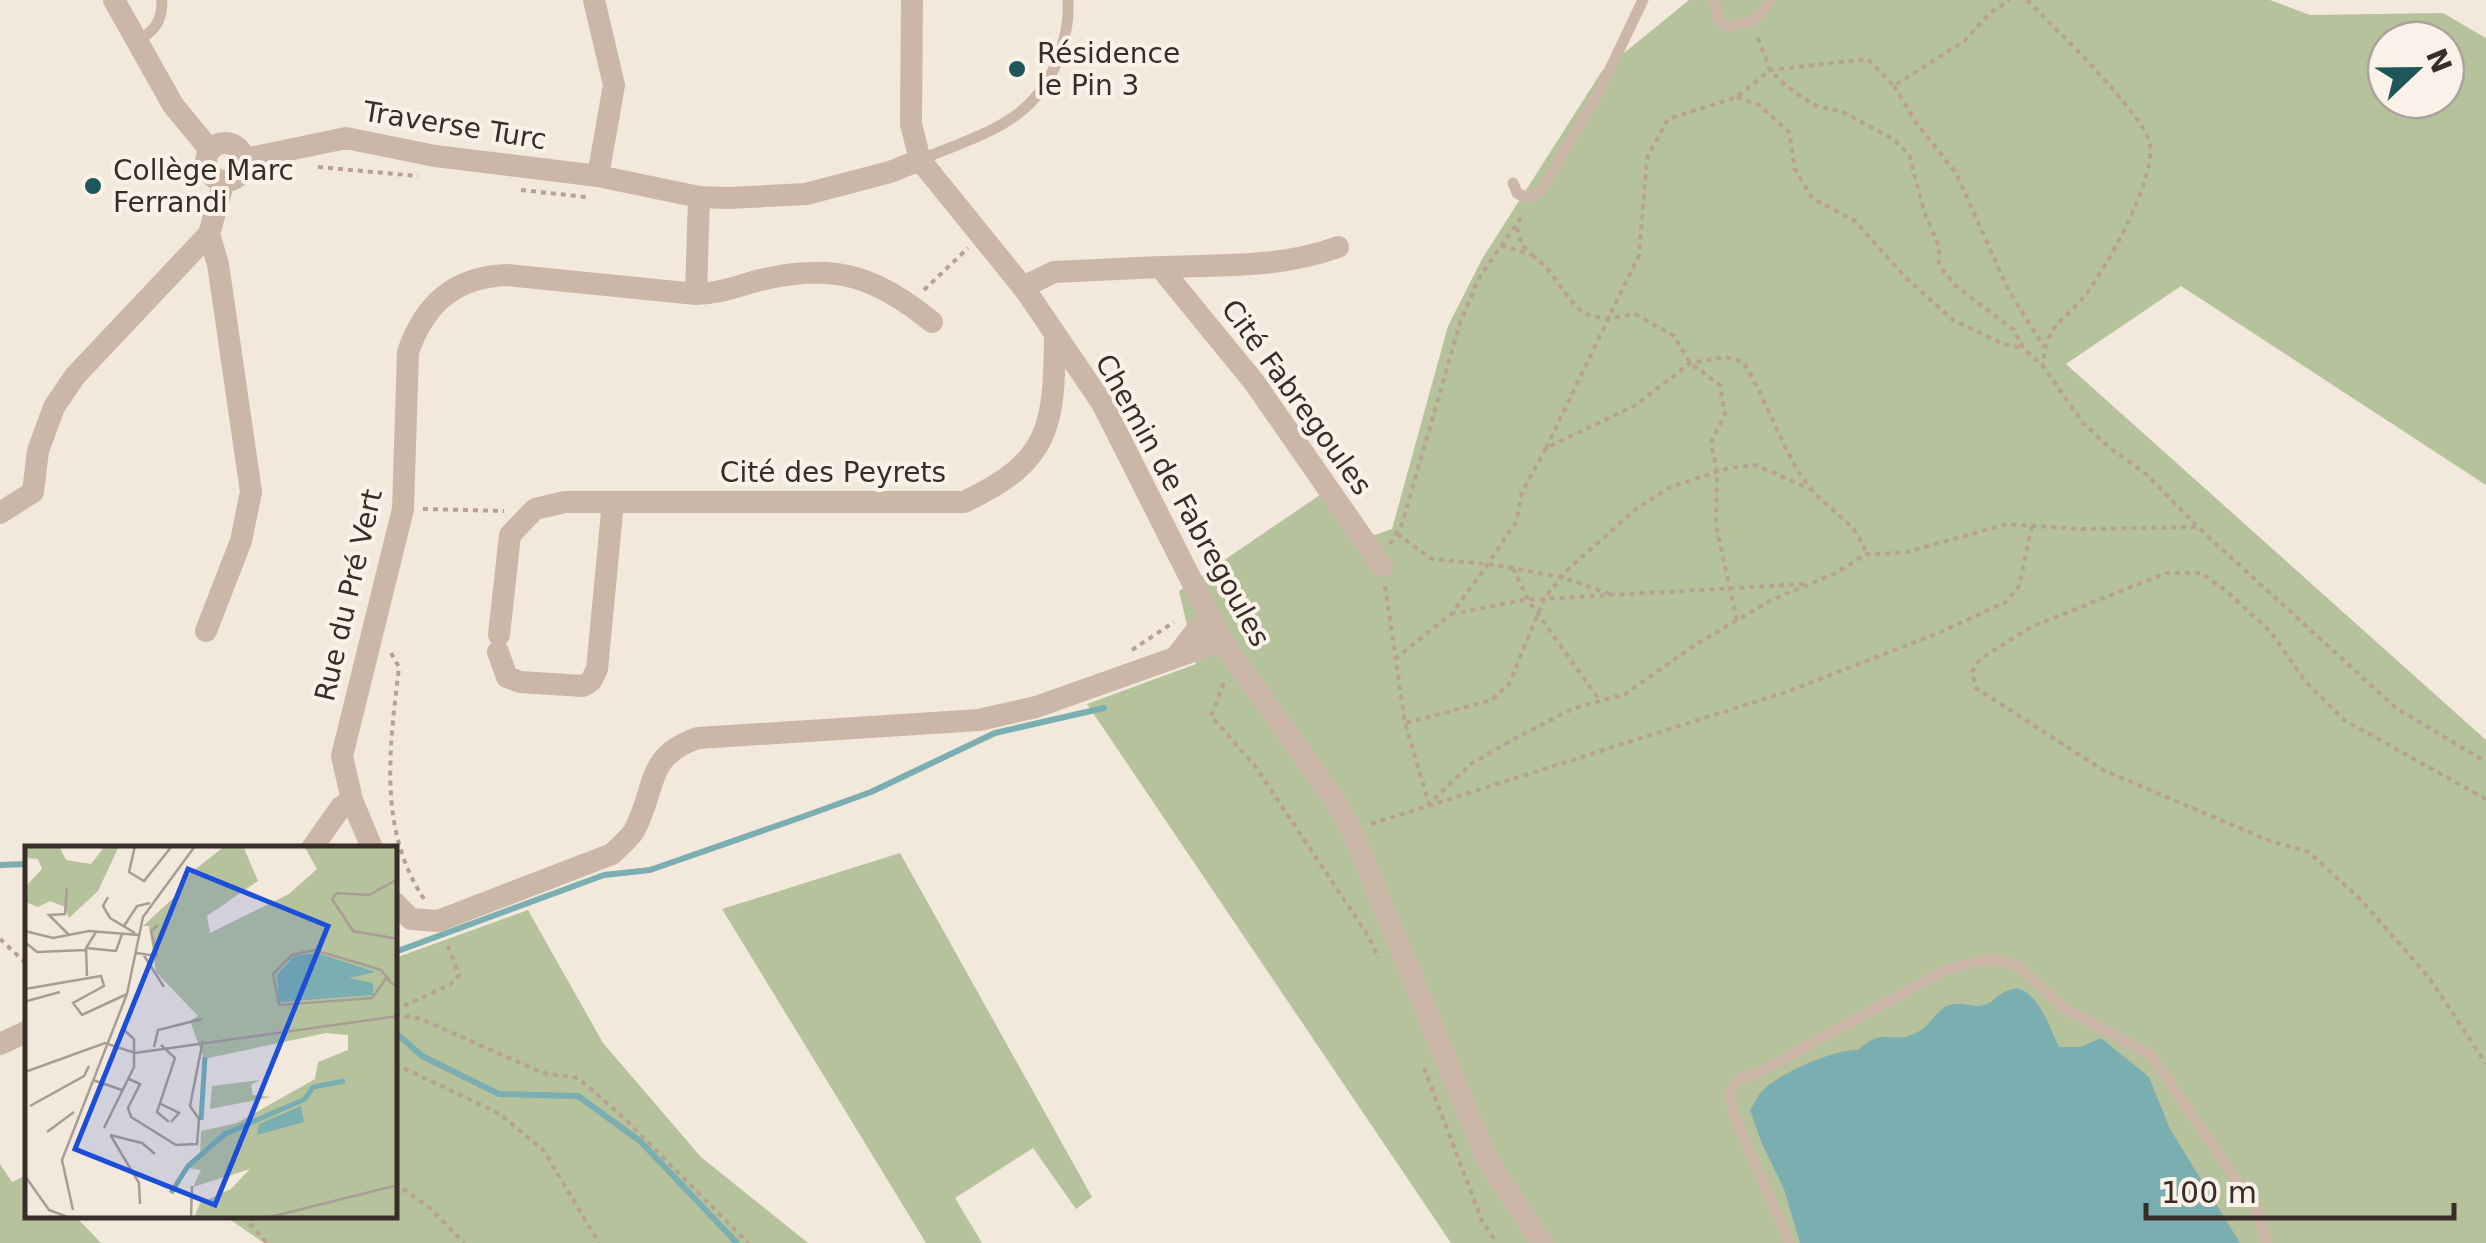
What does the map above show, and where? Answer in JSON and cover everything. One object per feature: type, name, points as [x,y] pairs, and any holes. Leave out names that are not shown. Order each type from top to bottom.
[{"type":"street","points":[[114,0],[174,104],[210,150]]},
{"type":"street","points":[[594,0],[614,85],[598,176]]},
{"type":"street","name":"Chemin de Fabregoules","points":[[912,0],[912,124],[920,160],[1022,287],[1102,403],[1223,640],[1334,799],[1352,832],[1487,1160],[1542,1243]]},
{"type":"street","name":"Traverse Turc","points":[[245,159],[346,138],[435,156],[598,176],[700,197],[806,194],[920,160]]},
{"type":"street","points":[[229,142],[241,149],[245,159],[237,178],[215,178],[207,168],[214,145],[229,142]]},
{"type":"street","points":[[0,512],[32,492],[38,451],[54,407],[75,376],[209,234],[224,181]]},
{"type":"street","points":[[696,294],[700,197]]},
{"type":"street","points":[[206,631],[241,541],[251,492],[218,264],[209,234]]},
{"type":"street","name":"Cité Fabregoules","points":[[1022,287],[1054,272],[1280,262],[1338,247]]},
{"type":"street","name":"Cité Fabregoules","points":[[1160,267],[1254,382],[1382,566]]},
{"type":"street","name":"Rue du Pré Vert","points":[[371,846],[352,800],[342,756],[404,509],[408,352],[416,328],[434,305],[454,288],[479,276],[506,275],[717,294],[804,272],[852,276],[897,294],[932,322]]},
{"type":"street","name":"Cité des Peyrets","points":[[535,509],[565,502],[964,502],[1001,485],[1034,454],[1052,416],[1055,334]]},
{"type":"street","points":[[535,509],[510,536],[498,644],[507,677],[520,682],[583,686],[597,669],[613,502]]},
{"type":"street","points":[[398,905],[410,919],[438,921],[612,854],[633,833],[662,758],[678,745],[712,735],[978,720],[1036,707],[1176,656],[1208,649],[1223,640]]},
{"type":"street","points":[[313,846],[341,807],[352,800]]},
{"type":"street","points":[[0,1044],[25,1032]]},
{"type":"lane","points":[[138,41],[154,31],[160,20],[162,0]]},
{"type":"lane","points":[[920,160],[1019,116],[1048,84],[1059,58],[1069,21],[1068,0]]},
{"type":"lane","points":[[1513,184],[1521,196],[1535,196],[1541,191],[1600,90],[1643,0]]},
{"type":"lane","points":[[1714,0],[1719,21],[1729,27],[1753,22],[1770,0]]},
{"type":"lane","points":[[1790,1243],[1733,1113],[1730,1092],[1739,1079],[1758,1073],[1947,969],[1990,959],[2018,965],[2066,1008],[2151,1055],[2260,1215],[2266,1243]]},
{"type":"path","points":[[1894,86],[1964,41],[1990,13],[2009,0]]},
{"type":"path","points":[[2027,0],[2082,53],[2142,123],[2150,142],[2150,167],[2112,259],[2080,303],[2053,325],[2044,348],[2043,366]]},
{"type":"path","points":[[1753,22],[1770,70],[1814,105],[1843,112],[1892,139],[1909,154],[1938,248],[1939,265],[1956,286],[2014,330],[2022,348],[2043,366],[2083,423],[2146,474],[2198,527],[2396,708],[2486,762]]},
{"type":"path","points":[[1395,659],[1451,614],[1516,522],[1522,492],[1570,403],[1639,255],[1647,158],[1668,119],[1737,97],[1770,70],[1868,59],[1894,86],[1917,124],[1956,173],[2008,289],[2044,348]]},
{"type":"path","points":[[1737,97],[1759,105],[1789,132],[1795,169],[1812,198],[1855,221],[1905,278],[1953,320],[2004,344],[2022,348]]},
{"type":"path","points":[[1429,804],[1405,723],[1382,566],[1402,524],[1460,323],[1478,278],[1535,196]]},
{"type":"path","points":[[1516,224],[1522,244],[1548,268],[1576,310],[1606,321],[1635,314],[1674,336],[1690,362],[1720,385],[1725,414],[1711,443],[1717,472],[1716,525],[1736,621]]},
{"type":"path","points":[[910,304],[981,236]]},
{"type":"path","points":[[1501,245],[1532,255]]},
{"type":"path","points":[[1546,448],[1636,405],[1690,362],[1726,357],[1742,362],[1794,464],[1812,490],[1860,534],[1866,554]]},
{"type":"path","points":[[1405,723],[1492,700],[1509,684],[1544,599],[1562,577],[1636,510],[1670,487],[1756,465],[1812,490]]},
{"type":"path","points":[[404,509],[535,509]]},
{"type":"path","points":[[1429,804],[1471,764],[1572,709],[1624,694],[1694,645],[1771,600],[1836,573],[1866,554],[1903,553],[2006,524],[2198,527]]},
{"type":"path","points":[[1352,832],[1429,804],[1790,691],[1936,634],[2006,602],[2019,586],[2032,526]]},
{"type":"path","points":[[1396,533],[1432,559],[1562,577],[1614,595]]},
{"type":"path","points":[[1513,568],[1528,600],[1600,701]]},
{"type":"path","points":[[2486,800],[2344,720],[2305,682],[2270,631],[2226,590],[2201,573],[2166,573],[2031,627],[1980,659],[1972,672],[1976,688],[2103,770],[2270,841],[2309,852],[2362,901],[2430,979],[2486,1064]]},
{"type":"path","points":[[1451,614],[1528,600],[1812,583]]},
{"type":"path","points":[[1223,640],[1211,716],[1255,766],[1365,931],[1380,960]]},
{"type":"path","points":[[369,648],[395,656],[398,667],[388,772],[394,829],[416,887],[433,903],[459,975],[450,984],[398,1010]]},
{"type":"path","points":[[0,939],[25,962]]},
{"type":"path","points":[[398,1013],[421,1019],[544,1073],[578,1078],[624,1118],[748,1243]]},
{"type":"path","points":[[1422,1060],[1482,1221],[1497,1243]]},
{"type":"path","points":[[398,1065],[500,1114],[544,1151],[599,1243]]},
{"type":"path","points":[[398,1185],[431,1209],[464,1243]]},
{"type":"path","points":[[245,1218],[267,1243]]},
{"type":"green space","points":[[1689,0],[2270,0],[2310,15],[2443,13],[2455,20],[2366,20],[2366,120],[2466,120],[2466,26],[2486,38],[2486,485],[2181,286],[2066,364],[2486,740],[2486,1243],[1451,1243],[1087,704],[1196,664],[1179,591],[1336,484],[1372,536],[1392,529],[1448,326],[1482,259],[1602,71]]},
{"type":"green space","points":[[900,853],[1092,1197],[1076,1209],[1033,1148],[955,1198],[982,1243],[926,1243],[722,909]]},
{"type":"green space","points":[[528,910],[603,1043],[701,1157],[808,1243],[264,1243],[228,1218],[398,1218],[398,957]]},
{"type":"green space","points":[[0,1164],[12,1182],[25,1176],[25,1218],[77,1218],[101,1243],[0,1243]]},
{"type":"water","points":[[2018,988],[2038,1005],[2059,1047],[2080,1047],[2101,1038],[2149,1077],[2170,1129],[2240,1243],[1800,1243],[1784,1189],[1750,1110],[1761,1092],[1782,1076],[1822,1058],[1858,1050],[1881,1037],[1900,1038],[1916,1033],[1950,1005],[1984,1005]]},
{"type":"waterway","points":[[398,951],[604,875],[650,870],[871,792],[995,733],[1104,708]]},
{"type":"waterway","points":[[0,865],[25,864]]},
{"type":"waterway","points":[[398,1035],[422,1056],[499,1094],[578,1096],[640,1141],[737,1243]]},
{"type":"place","name":"Résidence le Pin 3","points":[[1017,69]]},
{"type":"place","name":"Collège Marc Ferrandi","points":[[93,186]]}]
